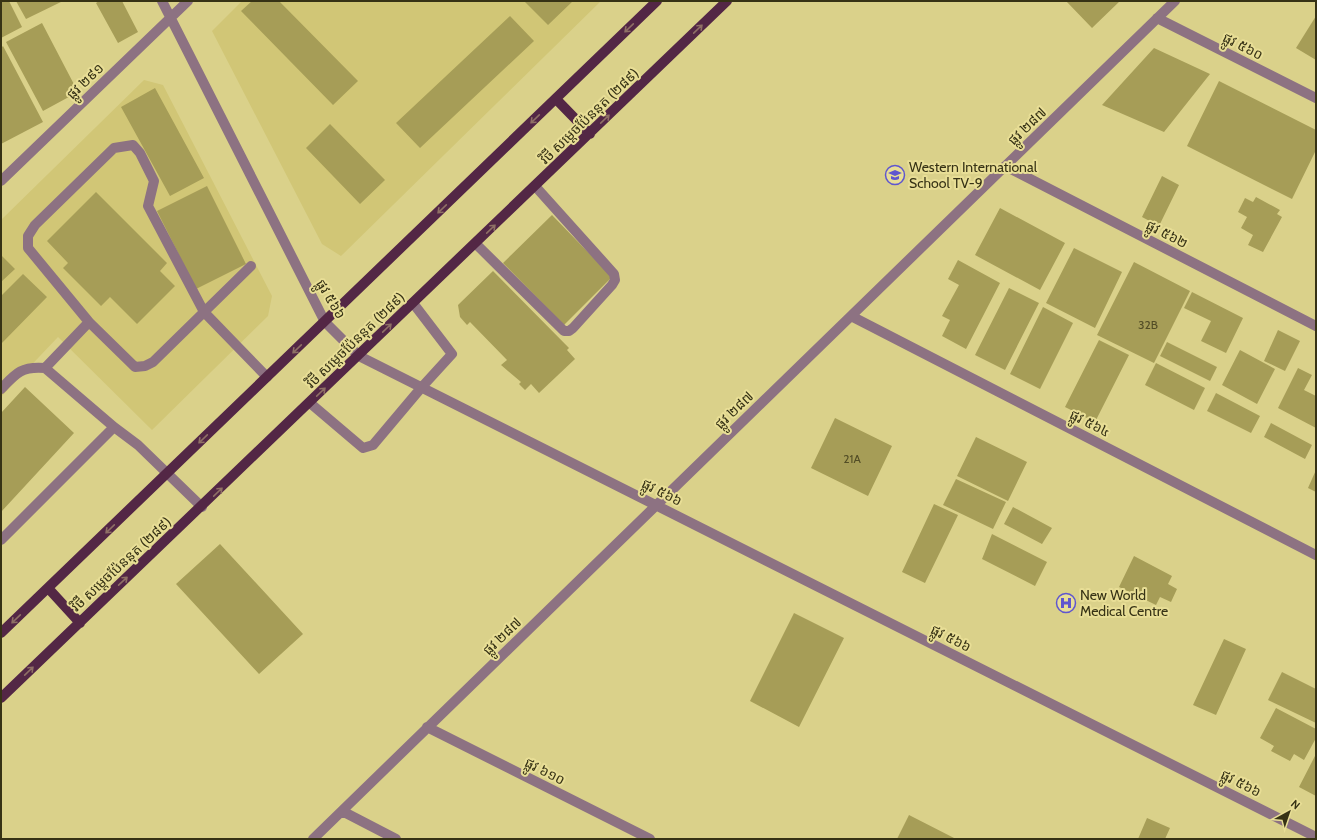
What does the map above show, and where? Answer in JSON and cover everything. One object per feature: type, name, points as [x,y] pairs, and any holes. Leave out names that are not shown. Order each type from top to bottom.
[{"type":"main road","points":[[1,633],[657,1]]},
{"type":"main road","name":"វិថី សម្តេចប៉ែននុត (២៨៩)","points":[[1,698],[476,244],[727,1]]},
{"type":"main road","points":[[556,99],[590,134]]},
{"type":"main road","points":[[48,588],[80,623]]},
{"type":"street","name":"ផ្លូវ ៥៦៦","points":[[162,1],[325,322],[359,356],[1316,837]]},
{"type":"street","name":"ផ្លូវ ២៩១","points":[[1,181],[188,1]]},
{"type":"street","name":"ផ្លូវ ២៨៧","points":[[313,839],[1175,1]]},
{"type":"street","name":"ផ្លូវ ៥៦០","points":[[1157,18],[1316,98]]},
{"type":"street","points":[[251,266],[204,312],[153,362],[145,366],[135,367],[89,322],[28,248],[28,236],[35,225],[114,148],[133,145],[140,153],[154,181],[148,206],[204,312],[268,377]]},
{"type":"street","name":"ផ្លូវ ៥៦២","points":[[1005,166],[1316,326]]},
{"type":"street","points":[[476,244],[564,331],[569,332],[612,286],[615,280],[614,274],[535,186]]},
{"type":"street","points":[[310,403],[363,448],[373,445],[452,354],[413,303]]},
{"type":"street","name":"ផ្លូវ ៥៦៤","points":[[851,316],[1316,555]]},
{"type":"street","points":[[45,368],[89,322]]},
{"type":"street","points":[[1,389],[18,371],[32,367],[45,368],[168,473],[202,507]]},
{"type":"street","points":[[1,540],[114,426]]},
{"type":"street","name":"ផ្លូវ ៦១០","points":[[427,727],[650,839]]},
{"type":"street","points":[[342,811],[396,839]]},
{"type":"shaded area","points":[[242,1],[601,1],[341,256],[322,244],[212,31]]},
{"type":"shaded area","points":[[144,80],[163,85],[272,296],[268,316],[152,430],[58,337],[1,397],[1,220]]},
{"type":"building","points":[[1,1],[9,1],[22,27],[1,38]]},
{"type":"building","points":[[16,1],[63,1],[26,19]]},
{"type":"building","points":[[99,1],[122,1],[138,32],[118,43],[96,3]]},
{"type":"building","points":[[252,1],[279,1],[358,81],[333,105],[241,11]]},
{"type":"building","points":[[524,1],[573,1],[548,25]]},
{"type":"building","points":[[1066,1],[1120,1],[1092,28]]},
{"type":"building","points":[[510,16],[534,41],[420,148],[396,123]]},
{"type":"building","points":[[1316,16],[1316,60],[1296,48]]},
{"type":"building","points":[[42,23],[78,92],[43,111],[6,42]]},
{"type":"building","points":[[3,46],[43,122],[1,144],[1,48]]},
{"type":"building","points":[[1154,48],[1210,74],[1164,132],[1102,105]]},
{"type":"building","points":[[1219,81],[1316,130],[1316,150],[1292,199],[1187,146]]},
{"type":"building","points":[[155,88],[204,178],[170,196],[121,107]]},
{"type":"building","points":[[330,124],[385,180],[360,204],[306,148]]},
{"type":"building","points":[[1162,176],[1179,185],[1159,226],[1142,217]]},
{"type":"building","points":[[207,186],[246,264],[196,289],[157,211]]},
{"type":"building","points":[[96,192],[167,263],[160,271],[175,286],[137,324],[110,297],[101,306],[63,268],[68,263],[47,241]]},
{"type":"building","points":[[1256,197],[1280,210],[1277,214],[1282,217],[1263,252],[1248,245],[1253,235],[1241,228],[1247,217],[1238,212],[1245,198],[1253,202]]},
{"type":"building","points":[[1000,208],[1065,243],[1040,290],[975,255]]},
{"type":"building","points":[[552,215],[612,277],[564,325],[503,263]]},
{"type":"building","points":[[1074,248],[1122,272],[1095,328],[1046,303]]},
{"type":"building","points":[[1,255],[15,269],[1,282]]},
{"type":"building","points":[[958,260],[1000,283],[966,349],[942,336],[950,320],[942,316],[959,285],[948,279]]},
{"type":"building","points":[[1134,262],[1190,291],[1154,363],[1097,335]]},
{"type":"building","points":[[493,271],[569,348],[567,350],[575,359],[539,393],[531,384],[525,390],[519,384],[521,382],[501,365],[507,360],[470,322],[467,325],[460,317],[458,305]]},
{"type":"building","points":[[23,274],[47,297],[1,344],[1,296]]},
{"type":"building","points":[[1009,288],[1039,303],[1005,370],[975,355]]},
{"type":"building","points":[[1192,292],[1243,318],[1226,353],[1201,341],[1211,321],[1184,308]]},
{"type":"building","points":[[1043,307],[1073,323],[1040,389],[1010,374]]},
{"type":"building","points":[[1278,330],[1300,341],[1285,371],[1264,361]]},
{"type":"building","points":[[1099,340],[1129,355],[1095,422],[1065,407]]},
{"type":"building","points":[[1167,342],[1217,367],[1210,381],[1160,356]]},
{"type":"building","points":[[1240,350],[1275,369],[1257,404],[1222,385]]},
{"type":"building","points":[[1156,363],[1205,388],[1194,410],[1145,385]]},
{"type":"building","points":[[1298,368],[1312,375],[1304,390],[1316,396],[1316,428],[1278,408]]},
{"type":"building","points":[[25,387],[74,433],[1,512],[1,413]]},
{"type":"building","points":[[1216,393],[1260,416],[1251,433],[1207,411]]},
{"type":"building","points":[[835,418],[892,446],[868,496],[811,468]]},
{"type":"building","points":[[1271,423],[1312,445],[1305,459],[1264,437]]},
{"type":"building","points":[[976,437],[1027,462],[1008,501],[957,476]]},
{"type":"building","points":[[1316,470],[1316,492],[1308,488]]},
{"type":"building","points":[[956,479],[1006,502],[993,529],[943,505]]},
{"type":"building","points":[[934,504],[958,515],[925,583],[902,572]]},
{"type":"building","points":[[1013,507],[1052,528],[1042,544],[1004,524]]},
{"type":"building","points":[[992,534],[1047,562],[1035,586],[982,559]]},
{"type":"building","points":[[220,544],[303,634],[259,674],[176,584]]},
{"type":"building","points":[[1134,556],[1172,576],[1168,584],[1177,589],[1171,602],[1160,597],[1156,605],[1119,587]]},
{"type":"building","points":[[794,613],[844,638],[799,727],[750,701]]},
{"type":"building","points":[[1224,639],[1246,649],[1216,715],[1193,705]]},
{"type":"building","points":[[1282,672],[1316,689],[1316,723],[1268,700]]},
{"type":"building","points":[[1276,708],[1316,729],[1316,738],[1304,760],[1294,754],[1290,761],[1271,751],[1274,746],[1260,738]]},
{"type":"building","points":[[1316,754],[1316,796],[1299,787]]},
{"type":"building","points":[[909,815],[956,839],[897,839]]},
{"type":"building","points":[[1147,818],[1170,828],[1165,839],[1138,839]]},
{"type":"place","name":"Western International School TV-9","points":[[895,175]]},
{"type":"place","name":"New World Medical Centre","points":[[1066,603]]}]
